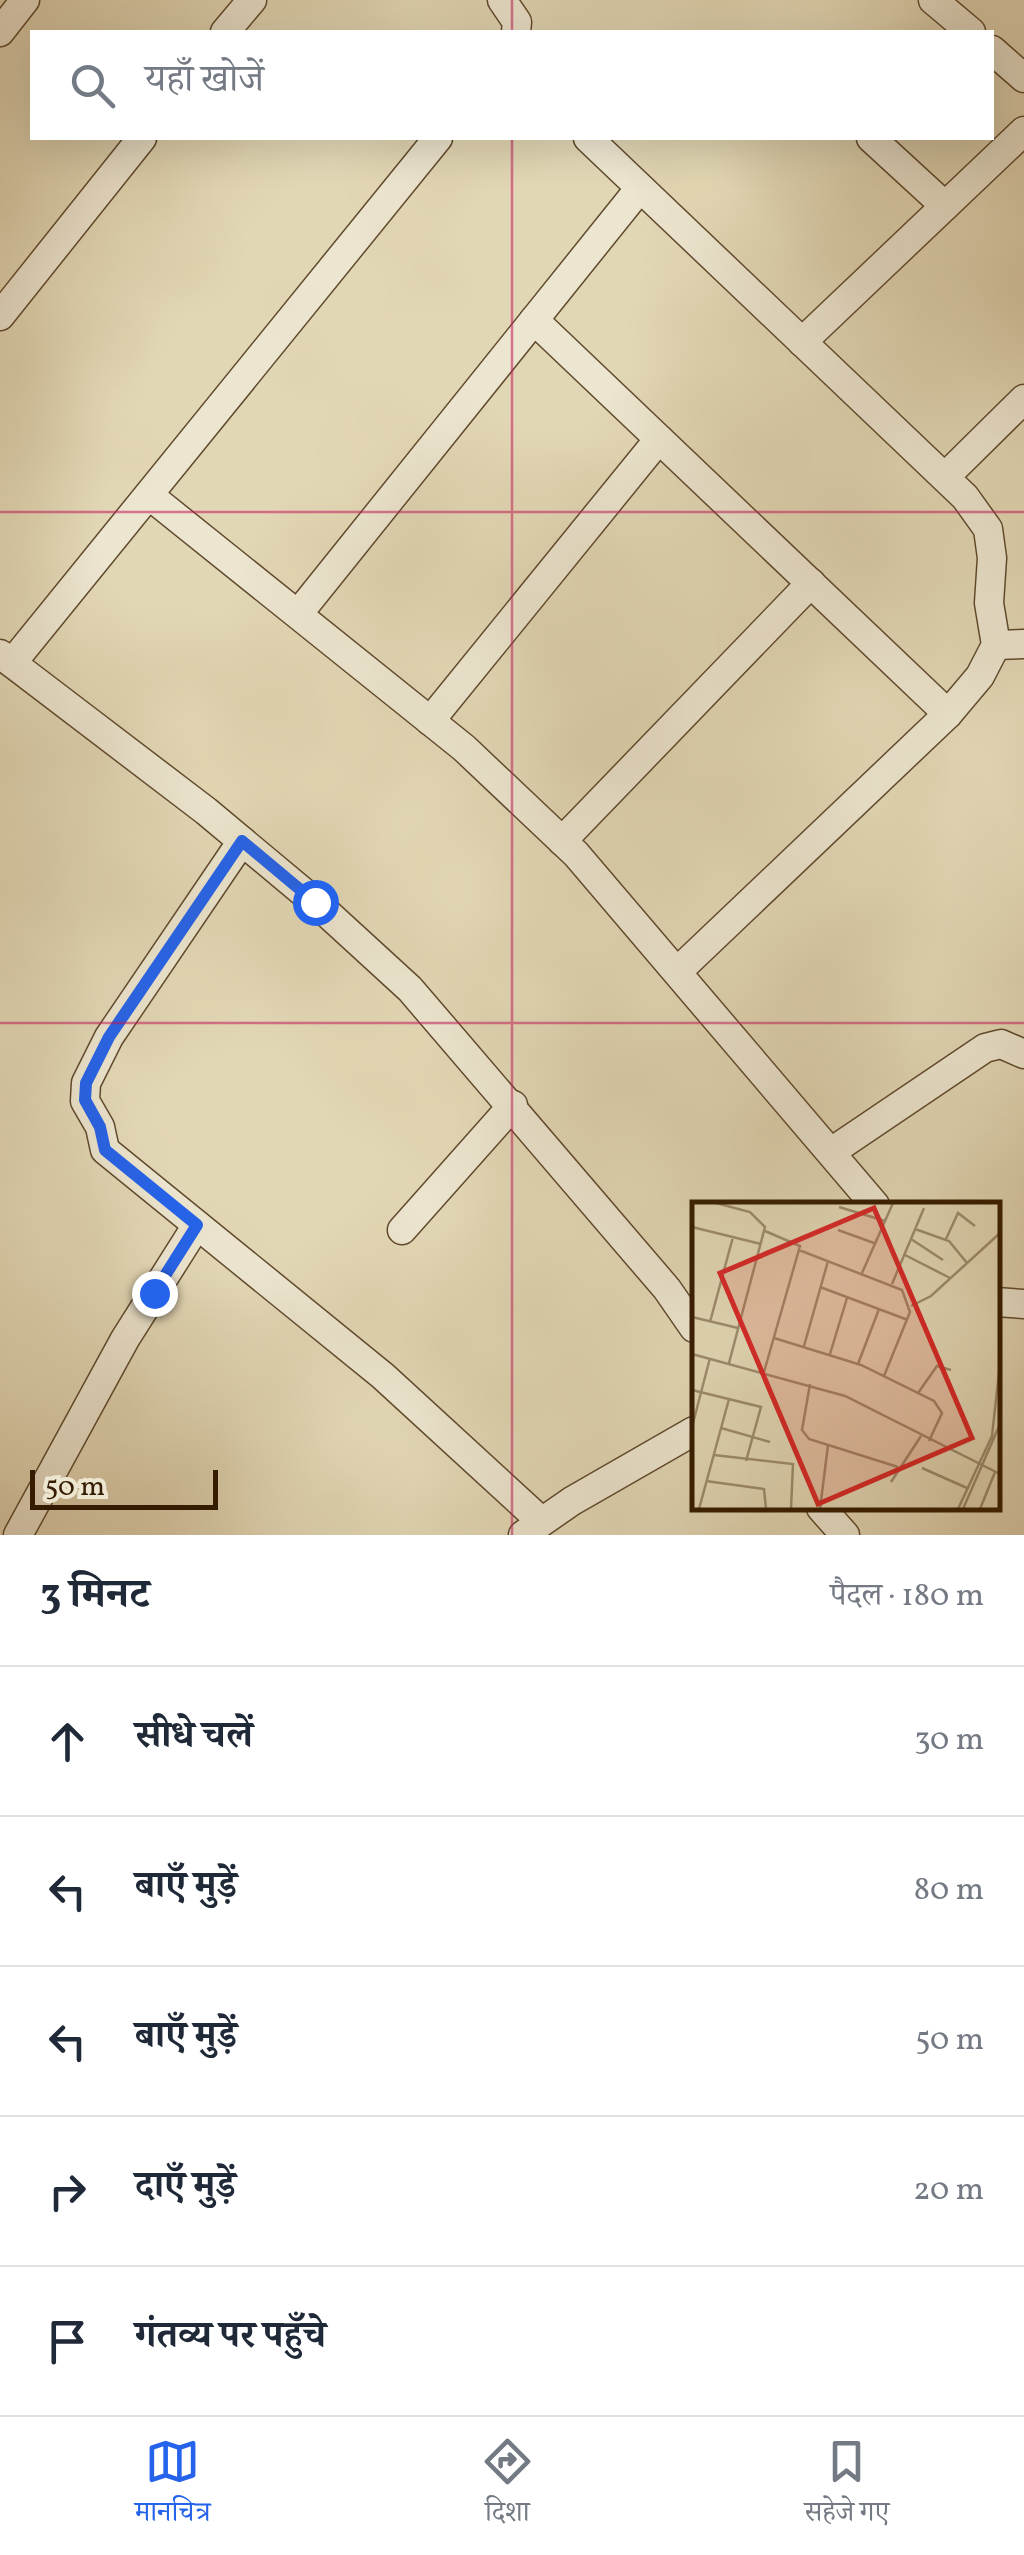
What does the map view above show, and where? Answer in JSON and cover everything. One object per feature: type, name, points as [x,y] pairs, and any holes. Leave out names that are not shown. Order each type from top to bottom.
[{"type":"street","points":[[0,32],[24,0]]},
{"type":"street","points":[[227,30],[252,0]]},
{"type":"street","points":[[502,0],[517,22],[516,30]]},
{"type":"street","points":[[933,0],[969,30]]},
{"type":"street","points":[[994,52],[1024,78]]},
{"type":"street","points":[[802,342],[1024,131]]},
{"type":"street","points":[[0,316],[140,140]]},
{"type":"street","points":[[436,140],[150,496],[6,658],[242,841],[410,989],[668,1289],[692,1325]]},
{"type":"street","points":[[590,140],[965,497],[988,529],[992,558],[989,603],[996,644],[980,676],[948,714],[678,972]]},
{"type":"street","points":[[873,140],[945,206]]},
{"type":"street","points":[[298,614],[640,188]]},
{"type":"street","points":[[534,320],[948,714]]},
{"type":"street","points":[[945,477],[1024,399]]},
{"type":"street","points":[[430,721],[659,439]]},
{"type":"street","points":[[150,496],[464,748],[562,841],[873,1202]]},
{"type":"street","points":[[562,841],[810,583]]},
{"type":"street","points":[[996,644],[1024,644]]},
{"type":"street","points":[[242,841],[109,1037],[86,1083],[85,1100],[100,1127],[105,1150],[383,1376],[532,1528],[692,1432]]},
{"type":"street","points":[[831,1152],[985,1048],[1002,1044],[1024,1054]]},
{"type":"street","points":[[402,1230],[513,1105]]},
{"type":"street","points":[[18,1535],[125,1339],[197,1225]]},
{"type":"street","points":[[999,1302],[1024,1304]]},
{"type":"street","points":[[823,1510],[845,1535]]},
{"type":"route","points":[[154,1293],[197,1225],[105,1150],[100,1127],[85,1100],[86,1083],[109,1037],[242,841],[315,902]]}]
